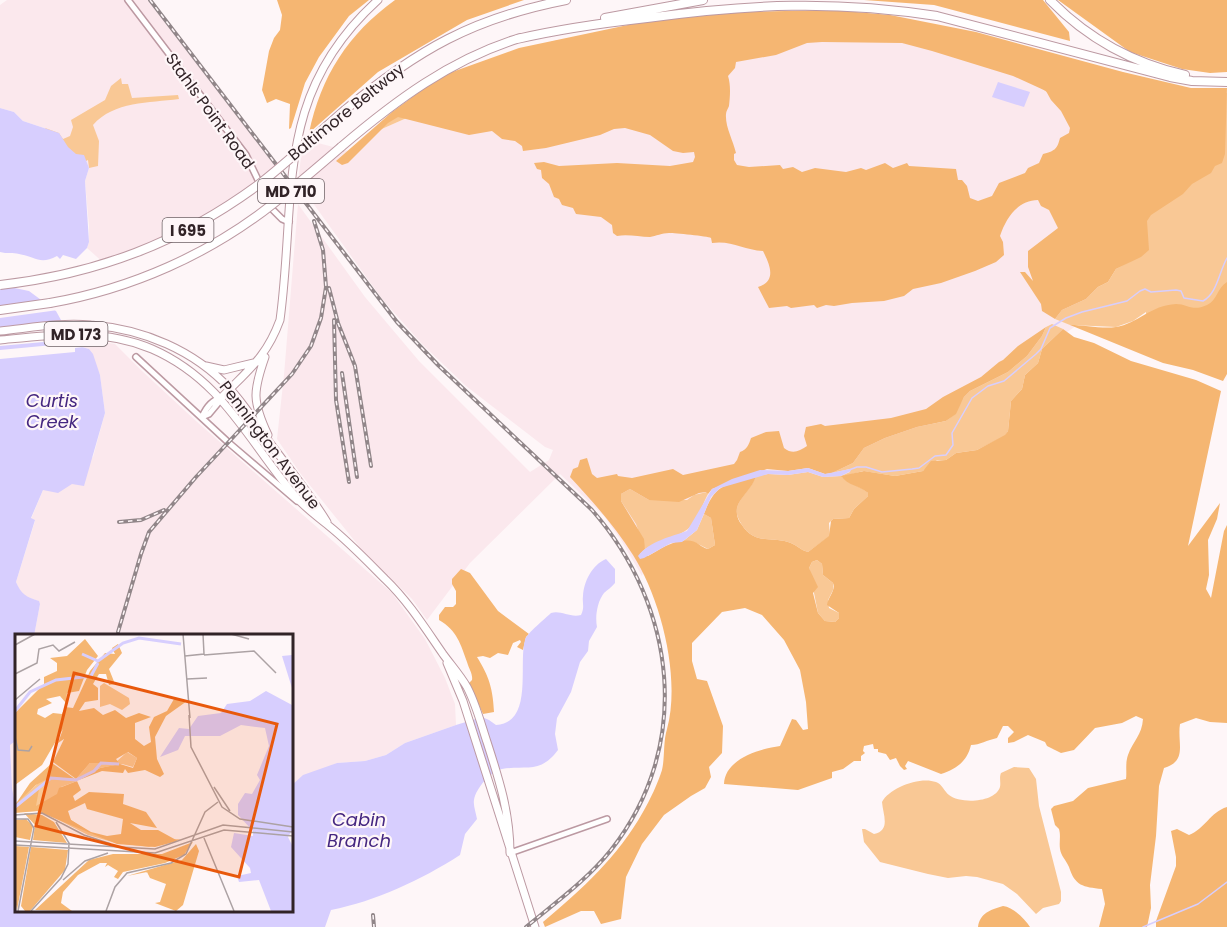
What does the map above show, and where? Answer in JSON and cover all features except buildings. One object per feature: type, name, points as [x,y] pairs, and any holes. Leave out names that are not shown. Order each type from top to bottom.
[{"type":"highway","points":[[506,14],[555,0]]},
{"type":"highway","name":"Baltimore Beltway","points":[[0,285],[32,281],[92,268],[141,252],[178,235],[259,184],[345,110],[410,60],[444,40],[477,25],[506,14],[566,0]]},
{"type":"highway","name":"Baltimore Beltway","points":[[0,310],[69,300],[151,274],[190,257],[236,230],[273,204],[399,99],[460,62],[517,39],[571,25],[703,0]]},
{"type":"highway","points":[[1050,0],[1086,32],[1128,57],[1187,75],[1227,80]]},
{"type":"highway","points":[[517,39],[610,22],[757,5],[832,4],[937,16],[1170,77],[1192,81],[1227,80]]},
{"type":"main road","name":"MD 710","points":[[220,398],[259,361],[280,320],[294,156],[307,102],[329,56],[345,34],[378,0]]},
{"type":"main road","name":"Pennington Avenue","points":[[0,331],[74,324],[108,327],[143,335],[170,345],[201,364],[230,388],[330,526]]},
{"type":"main road","name":"Pennington Avenue","points":[[0,340],[56,334],[92,334],[129,341],[151,348],[195,373],[220,398],[305,507],[330,526],[405,600],[466,686],[478,713],[499,780],[508,815],[510,853]]},
{"type":"main road","points":[[267,349],[256,384],[255,395],[262,422],[274,448]]},
{"type":"main road","points":[[201,364],[224,370],[259,361]]},
{"type":"main road","name":"Pennington Avenue","points":[[444,655],[467,716],[535,927]]},
{"type":"street","name":"Stahls Point Road","points":[[128,0],[246,155],[272,209],[282,219],[289,222]]},
{"type":"street","points":[[136,357],[229,443],[305,507]]},
{"type":"street","points":[[202,417],[211,403],[220,398]]},
{"type":"street","points":[[510,853],[607,819]]},
{"type":"shaded area","points":[[7,0],[150,0],[279,167],[205,221],[105,264],[87,248],[89,226],[85,181],[89,168],[68,147],[59,133],[23,121],[14,112],[0,108],[0,5]]},
{"type":"shaded area","points":[[277,0],[369,0],[349,16],[319,57],[305,83],[289,129],[290,104],[276,99],[267,103],[262,90],[269,51],[280,30],[282,15]]},
{"type":"shaded area","points":[[395,0],[524,0],[467,20],[378,72],[309,133],[321,93],[339,58],[363,27]]},
{"type":"shaded area","points":[[864,0],[1043,0],[1069,32],[1070,41],[934,5]]},
{"type":"shaded area","points":[[1058,0],[1227,0],[1227,72],[1210,73],[1182,69],[1130,52]]},
{"type":"shaded area","points":[[833,10],[890,15],[976,32],[1191,88],[1227,88],[1225,154],[1222,163],[1215,166],[1211,173],[1192,184],[1183,194],[1151,215],[1147,221],[1149,250],[1141,257],[1116,269],[1108,282],[1098,287],[1086,299],[1062,310],[1055,319],[1042,311],[1041,304],[1020,272],[1025,272],[1033,281],[1028,267],[1028,251],[1058,228],[1049,210],[1041,206],[1038,200],[1024,203],[1009,217],[1000,236],[1004,255],[996,262],[975,271],[941,283],[913,289],[904,296],[884,301],[826,305],[817,308],[814,305],[769,308],[758,287],[770,277],[770,267],[763,251],[719,242],[712,243],[711,238],[704,236],[664,233],[650,237],[617,236],[613,233],[612,225],[601,217],[576,214],[573,208],[562,205],[559,199],[554,197],[549,184],[542,178],[541,170],[537,169],[534,163],[544,162],[559,166],[617,163],[670,166],[693,162],[694,152],[673,151],[650,135],[625,128],[614,129],[600,135],[523,151],[522,146],[515,141],[502,139],[492,131],[469,135],[398,117],[388,123],[348,163],[342,165],[336,161],[392,112],[441,76],[519,48],[642,22],[740,12]],"holes":[[[807,43],[902,43],[1013,76],[1046,91],[1061,111],[1070,128],[1069,133],[1060,138],[1054,149],[1043,154],[1039,163],[1028,168],[1025,173],[999,183],[992,196],[978,201],[970,198],[967,186],[962,180],[958,180],[956,169],[909,166],[907,163],[893,168],[885,163],[866,170],[861,168],[846,172],[815,168],[802,172],[793,167],[783,169],[780,165],[749,167],[737,165],[734,160],[736,153],[726,119],[730,95],[728,76],[735,68],[736,62],[776,55]]]},
{"type":"shaded area","points":[[804,14],[916,22],[967,32],[1180,89],[1227,93],[1227,332],[1147,330],[1146,312],[1133,321],[1116,327],[1070,325],[1055,319],[1062,310],[1086,299],[1098,287],[1108,282],[1116,269],[1139,257],[1122,183],[1099,140],[1059,101],[1037,85],[992,63],[905,38],[809,29],[727,33],[630,69],[427,109],[375,132],[393,114],[416,97],[465,70],[554,41],[642,28],[744,17]]},
{"type":"shaded area","points":[[727,33],[905,38],[992,63],[1037,85],[1059,101],[1099,140],[1089,317],[873,465],[690,534],[645,564],[642,576],[604,516],[560,474],[470,563],[427,620],[412,599],[362,550],[300,473],[277,439],[298,204],[365,297],[419,361],[530,472],[549,460],[553,450],[545,447],[466,386],[422,344],[382,299],[305,192],[299,174],[303,139],[352,152],[375,132],[427,109]]},
{"type":"shaded area","points":[[121,78],[122,84],[128,84],[132,98],[178,95],[179,99],[133,104],[101,117],[93,125],[99,141],[98,166],[89,168],[88,160],[68,170],[45,128],[59,133],[63,139],[70,136],[73,127],[71,120],[105,100],[111,86]]},
{"type":"shaded area","points":[[1227,282],[1227,374],[1223,381],[1193,370],[1163,363],[1070,325],[1116,327],[1167,305],[1202,307],[1213,301]]},
{"type":"shaded area","points":[[1052,324],[1063,329],[1042,349],[1038,363],[1025,375],[1022,389],[1011,401],[1008,431],[1005,436],[977,450],[956,453],[946,460],[937,460],[923,471],[895,476],[863,471],[842,477],[865,490],[868,496],[854,509],[849,518],[833,519],[829,523],[830,536],[808,552],[788,542],[763,539],[752,535],[741,523],[737,513],[738,504],[756,476],[808,472],[823,477],[841,476],[850,472],[850,469],[832,473],[853,463],[864,448],[885,438],[917,427],[946,421],[955,414],[970,391],[1008,372],[1027,356],[1046,327]]},
{"type":"shaded area","points":[[1046,327],[1027,356],[1008,372],[970,391],[964,397],[956,414],[946,421],[917,427],[885,438],[864,448],[853,463],[832,473],[825,474],[808,468],[788,471],[767,469],[712,489],[708,494],[699,493],[679,502],[649,500],[630,489],[621,494],[621,501],[644,539],[645,549],[640,554],[648,556],[670,544],[682,541],[695,542],[708,549],[715,545],[711,518],[704,514],[713,496],[723,487],[756,476],[740,500],[737,508],[738,519],[752,535],[763,539],[788,542],[808,552],[829,536],[833,519],[849,518],[854,509],[868,496],[865,490],[847,482],[841,476],[864,471],[895,476],[923,471],[931,461],[946,460],[956,453],[977,450],[1005,435],[1008,431],[1011,401],[1022,389],[1025,375],[1038,363],[1042,349],[1063,329],[1074,337],[1094,343],[1131,361],[1196,380],[1221,391],[1188,546],[1220,503],[1217,519],[1208,540],[1209,575],[1206,589],[1211,598],[1227,525],[1227,723],[1196,718],[1180,724],[1179,756],[1171,765],[1164,768],[1159,786],[1150,885],[1151,908],[1147,927],[1099,927],[1105,904],[1102,889],[1085,886],[1074,878],[1062,856],[1059,829],[1055,825],[1051,809],[1073,801],[1088,788],[1126,779],[1128,755],[1141,729],[1143,719],[1136,716],[1122,723],[1095,728],[1074,750],[1061,753],[1047,746],[1045,742],[1028,735],[1008,743],[1008,738],[1014,732],[1008,726],[1003,726],[997,738],[971,745],[967,756],[960,764],[941,774],[908,761],[905,766],[907,769],[904,770],[896,758],[890,760],[886,754],[874,749],[873,744],[864,746],[865,753],[861,756],[861,761],[854,761],[843,769],[832,772],[832,778],[798,790],[724,784],[730,768],[744,757],[780,746],[792,719],[796,720],[803,730],[808,729],[800,670],[784,640],[762,615],[745,608],[722,612],[692,643],[692,661],[697,679],[707,681],[723,726],[722,753],[709,767],[711,777],[705,788],[664,815],[642,844],[626,877],[621,919],[601,924],[594,911],[581,911],[545,927],[543,922],[585,884],[622,844],[643,812],[662,770],[671,709],[670,663],[660,616],[652,594],[626,544],[570,477],[573,469],[578,467],[580,460],[587,458],[592,474],[597,478],[617,474],[632,478],[673,469],[683,475],[734,464],[751,438],[766,432],[779,431],[784,448],[796,452],[807,446],[804,436],[806,427],[891,418],[926,409],[943,397],[981,377],[1018,346]],"holes":[[[817,560],[822,564],[823,575],[833,583],[827,605],[839,613],[839,618],[835,622],[825,621],[818,613],[813,593],[818,587],[809,568],[812,562]]]},
{"type":"shaded area","points":[[72,340],[92,340],[115,344],[196,421],[392,593],[425,639],[445,678],[455,704],[456,725],[405,743],[386,755],[365,761],[337,763],[292,786],[292,634],[34,634],[40,604],[25,596],[19,590],[16,582],[35,521],[31,519],[43,490],[93,457],[105,413],[100,375],[89,349]]},
{"type":"shaded area","points":[[630,489],[649,500],[687,500],[694,495],[707,492],[708,494],[696,520],[689,528],[645,549],[636,524],[621,501],[621,494]]},
{"type":"shaded area","points":[[704,514],[711,518],[715,545],[708,549],[694,542],[682,542],[697,530]]},
{"type":"shaded area","points":[[817,560],[822,564],[823,575],[833,583],[833,590],[828,600],[829,608],[839,613],[839,618],[835,622],[825,621],[818,613],[809,568],[812,562]]},
{"type":"shaded area","points":[[461,569],[470,573],[498,611],[529,634],[523,650],[517,647],[520,640],[513,643],[508,655],[498,653],[490,658],[477,657],[490,683],[494,712],[483,714],[469,683],[472,676],[460,644],[450,628],[439,620],[439,615],[445,607],[453,607],[456,604],[456,591],[452,579]]},
{"type":"shaded area","points":[[15,704],[15,803],[10,744],[14,741]]},
{"type":"shaded area","points":[[1014,767],[1029,768],[1036,779],[1039,806],[1061,892],[1059,904],[1043,908],[1036,914],[1017,894],[1003,884],[977,877],[948,878],[880,862],[864,842],[862,829],[874,834],[883,829],[885,821],[882,802],[891,792],[906,784],[929,781],[938,783],[954,798],[969,801],[985,799],[997,792],[1000,787],[1001,773]]},
{"type":"shaded area","points":[[1227,807],[1227,927],[1156,927],[1156,921],[1176,866],[1171,831],[1177,829],[1189,835],[1221,809]]},
{"type":"shaded area","points":[[1003,906],[1018,914],[1030,927],[978,927],[983,915]]},
{"type":"water","points":[[998,82],[1030,92],[1024,107],[992,97]]},
{"type":"water","points":[[0,108],[14,112],[23,121],[59,133],[68,147],[76,154],[84,155],[89,168],[85,181],[89,242],[87,248],[76,259],[63,255],[60,259],[57,256],[42,260],[17,253],[0,252]]},
{"type":"water","name":"Cabin Branch","points":[[0,285],[29,291],[56,311],[72,340],[89,349],[100,375],[105,413],[84,486],[72,484],[58,493],[43,490],[31,518],[35,520],[16,582],[24,594],[39,601],[40,604],[34,634],[15,634],[14,742],[10,745],[15,804],[15,912],[292,912],[292,785],[303,775],[337,763],[365,761],[386,755],[405,743],[482,717],[496,725],[508,722],[516,714],[520,704],[523,650],[526,637],[551,613],[581,615],[584,590],[593,569],[606,559],[615,569],[615,583],[604,593],[600,601],[596,614],[597,627],[589,641],[588,651],[580,662],[571,692],[557,718],[555,734],[558,750],[539,766],[502,769],[493,773],[478,790],[474,800],[477,819],[465,834],[460,855],[430,873],[365,901],[331,910],[325,927],[0,927]]},
{"type":"water","points":[[808,468],[825,474],[850,469],[851,471],[841,476],[823,477],[808,472],[788,475],[768,474],[720,488],[711,497],[697,530],[682,542],[671,543],[644,558],[640,559],[638,556],[654,543],[687,531],[712,489],[732,479],[760,470],[788,471]]},
{"type":"pier","points":[[47,301],[58,310],[0,318],[0,307]]},
{"type":"pier","points":[[65,322],[76,339],[0,346],[0,328]]},
{"type":"pier","points":[[82,343],[84,347],[75,348],[75,352],[0,359],[0,350]]},
{"type":"waterway","name":"Cabin Branch","points":[[849,470],[866,467],[882,472],[919,468],[935,456],[946,455],[953,445],[952,433],[972,398],[988,386],[1004,381],[1036,354],[1041,349],[1050,328],[1082,312],[1127,301],[1145,289],[1151,292],[1181,291],[1184,298],[1203,301],[1215,288],[1227,258]]},
{"type":"waterway","points":[[1143,927],[1198,904],[1227,882]]},
{"type":"railway","points":[[150,0],[397,322],[438,365],[592,510],[621,548],[642,589],[657,633],[664,677],[663,722],[655,767],[637,810],[611,850],[581,881],[526,927]]},
{"type":"railway","points":[[118,632],[149,532],[196,477],[292,374],[311,346],[321,318],[326,287],[323,250],[314,221]]},
{"type":"railway","points":[[329,288],[338,323],[355,366],[371,466]]},
{"type":"railway","points":[[334,320],[336,400],[349,482]]},
{"type":"railway","points":[[342,373],[357,477]]},
{"type":"railway","points":[[119,522],[141,520],[164,510]]},
{"type":"railway","points":[[373,915],[374,927]]},
{"type":"water label","name":"Curtis Creek","points":[[52,410]]}]
